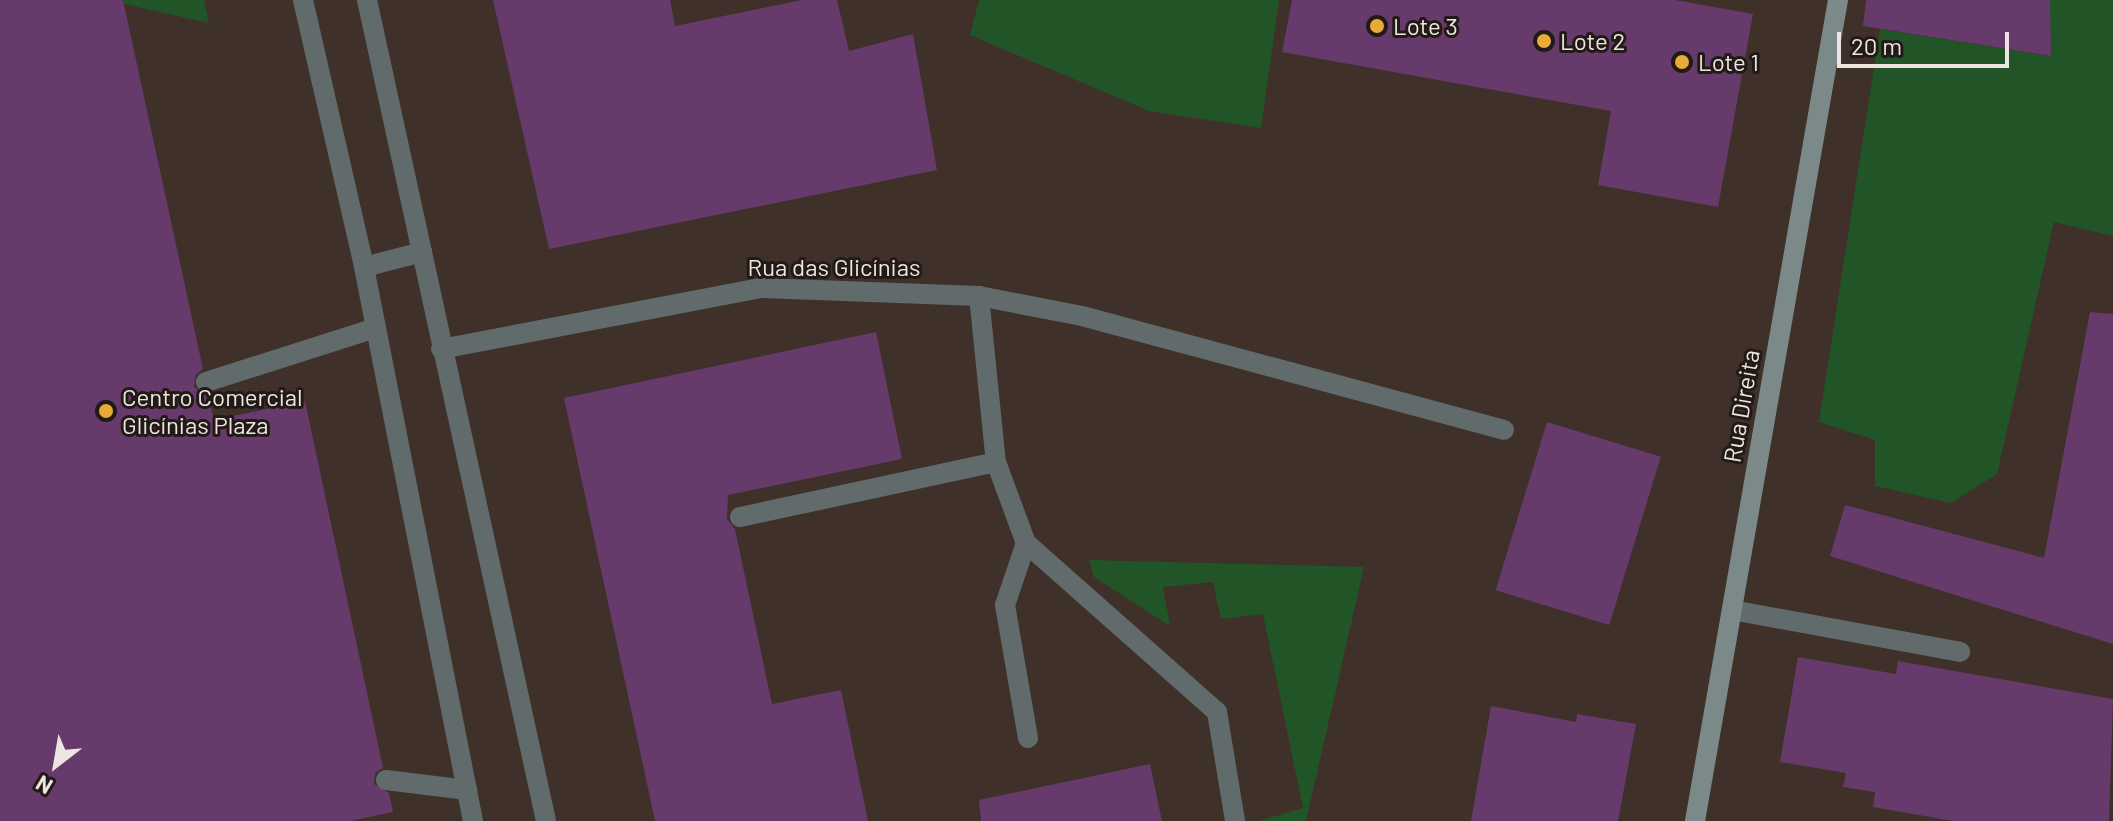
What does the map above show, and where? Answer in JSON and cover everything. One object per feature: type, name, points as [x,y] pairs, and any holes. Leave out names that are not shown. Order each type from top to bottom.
[{"type":"main road","name":"Rua Direita","points":[[1695,821],[1838,0]]},
{"type":"street","points":[[303,0],[364,267],[473,821]]},
{"type":"street","points":[[367,0],[546,821]]},
{"type":"street","points":[[364,267],[422,252]]},
{"type":"street","name":"Rua das Glicínias","points":[[441,349],[761,288],[979,296],[1082,316],[1504,430]]},
{"type":"street","points":[[979,296],[996,462],[1026,543],[1217,712],[1235,821]]},
{"type":"street","points":[[206,382],[375,328]]},
{"type":"street","points":[[740,517],[996,462]]},
{"type":"street","points":[[1026,543],[1005,605],[1028,738]]},
{"type":"street","points":[[1732,610],[1960,652]]},
{"type":"street","points":[[386,780],[467,790]]},
{"type":"green space","points":[[124,0],[204,0],[209,23],[124,4]]},
{"type":"green space","points":[[979,0],[1279,0],[1261,128],[1149,111],[970,35]]},
{"type":"green space","points":[[2050,0],[2113,0],[2113,236],[2054,222],[1997,474],[1951,503],[1875,486],[1875,440],[1819,422],[1880,29],[2050,56]]},
{"type":"green space","points":[[1089,560],[1364,567],[1306,821],[1259,821],[1303,808],[1263,614],[1221,619],[1213,582],[1163,587],[1170,626],[1094,577]]},
{"type":"building","name":"Centro Comercial Glicínias Plaza","points":[[0,0],[123,0],[203,369],[196,374],[194,387],[208,395],[214,420],[305,401],[383,768],[375,773],[374,784],[389,793],[393,812],[350,821],[0,821]]},
{"type":"building","points":[[493,0],[670,0],[675,26],[802,0],[837,0],[849,51],[913,34],[937,170],[549,249]]},
{"type":"building","points":[[1292,0],[1675,0],[1753,14],[1718,207],[1598,185],[1611,111],[1282,52]]},
{"type":"building","points":[[1866,0],[2050,0],[2051,56],[1863,26]]},
{"type":"building","points":[[2090,312],[2113,314],[2113,644],[1830,556],[1845,505],[2044,558]]},
{"type":"building","points":[[876,332],[902,459],[728,495],[727,519],[735,529],[772,704],[841,690],[868,821],[655,821],[564,398]]},
{"type":"building","points":[[1547,422],[1661,457],[1609,625],[1496,590]]},
{"type":"building","points":[[1798,657],[1896,674],[1898,661],[2113,699],[2109,821],[1953,821],[1873,807],[1875,792],[1843,787],[1846,773],[1780,762]]},
{"type":"building","points":[[1491,706],[1576,722],[1577,714],[1636,724],[1618,821],[1471,821]]},
{"type":"building","points":[[1150,764],[1162,821],[981,821],[979,800]]},
{"type":"place","name":"Lote 3","points":[[1377,26]]},
{"type":"place","name":"Lote 2","points":[[1544,41]]},
{"type":"place","name":"Lote 1","points":[[1682,62]]},
{"type":"place","name":"Centro Comercial Glicínias Plaza","points":[[106,411]]}]
